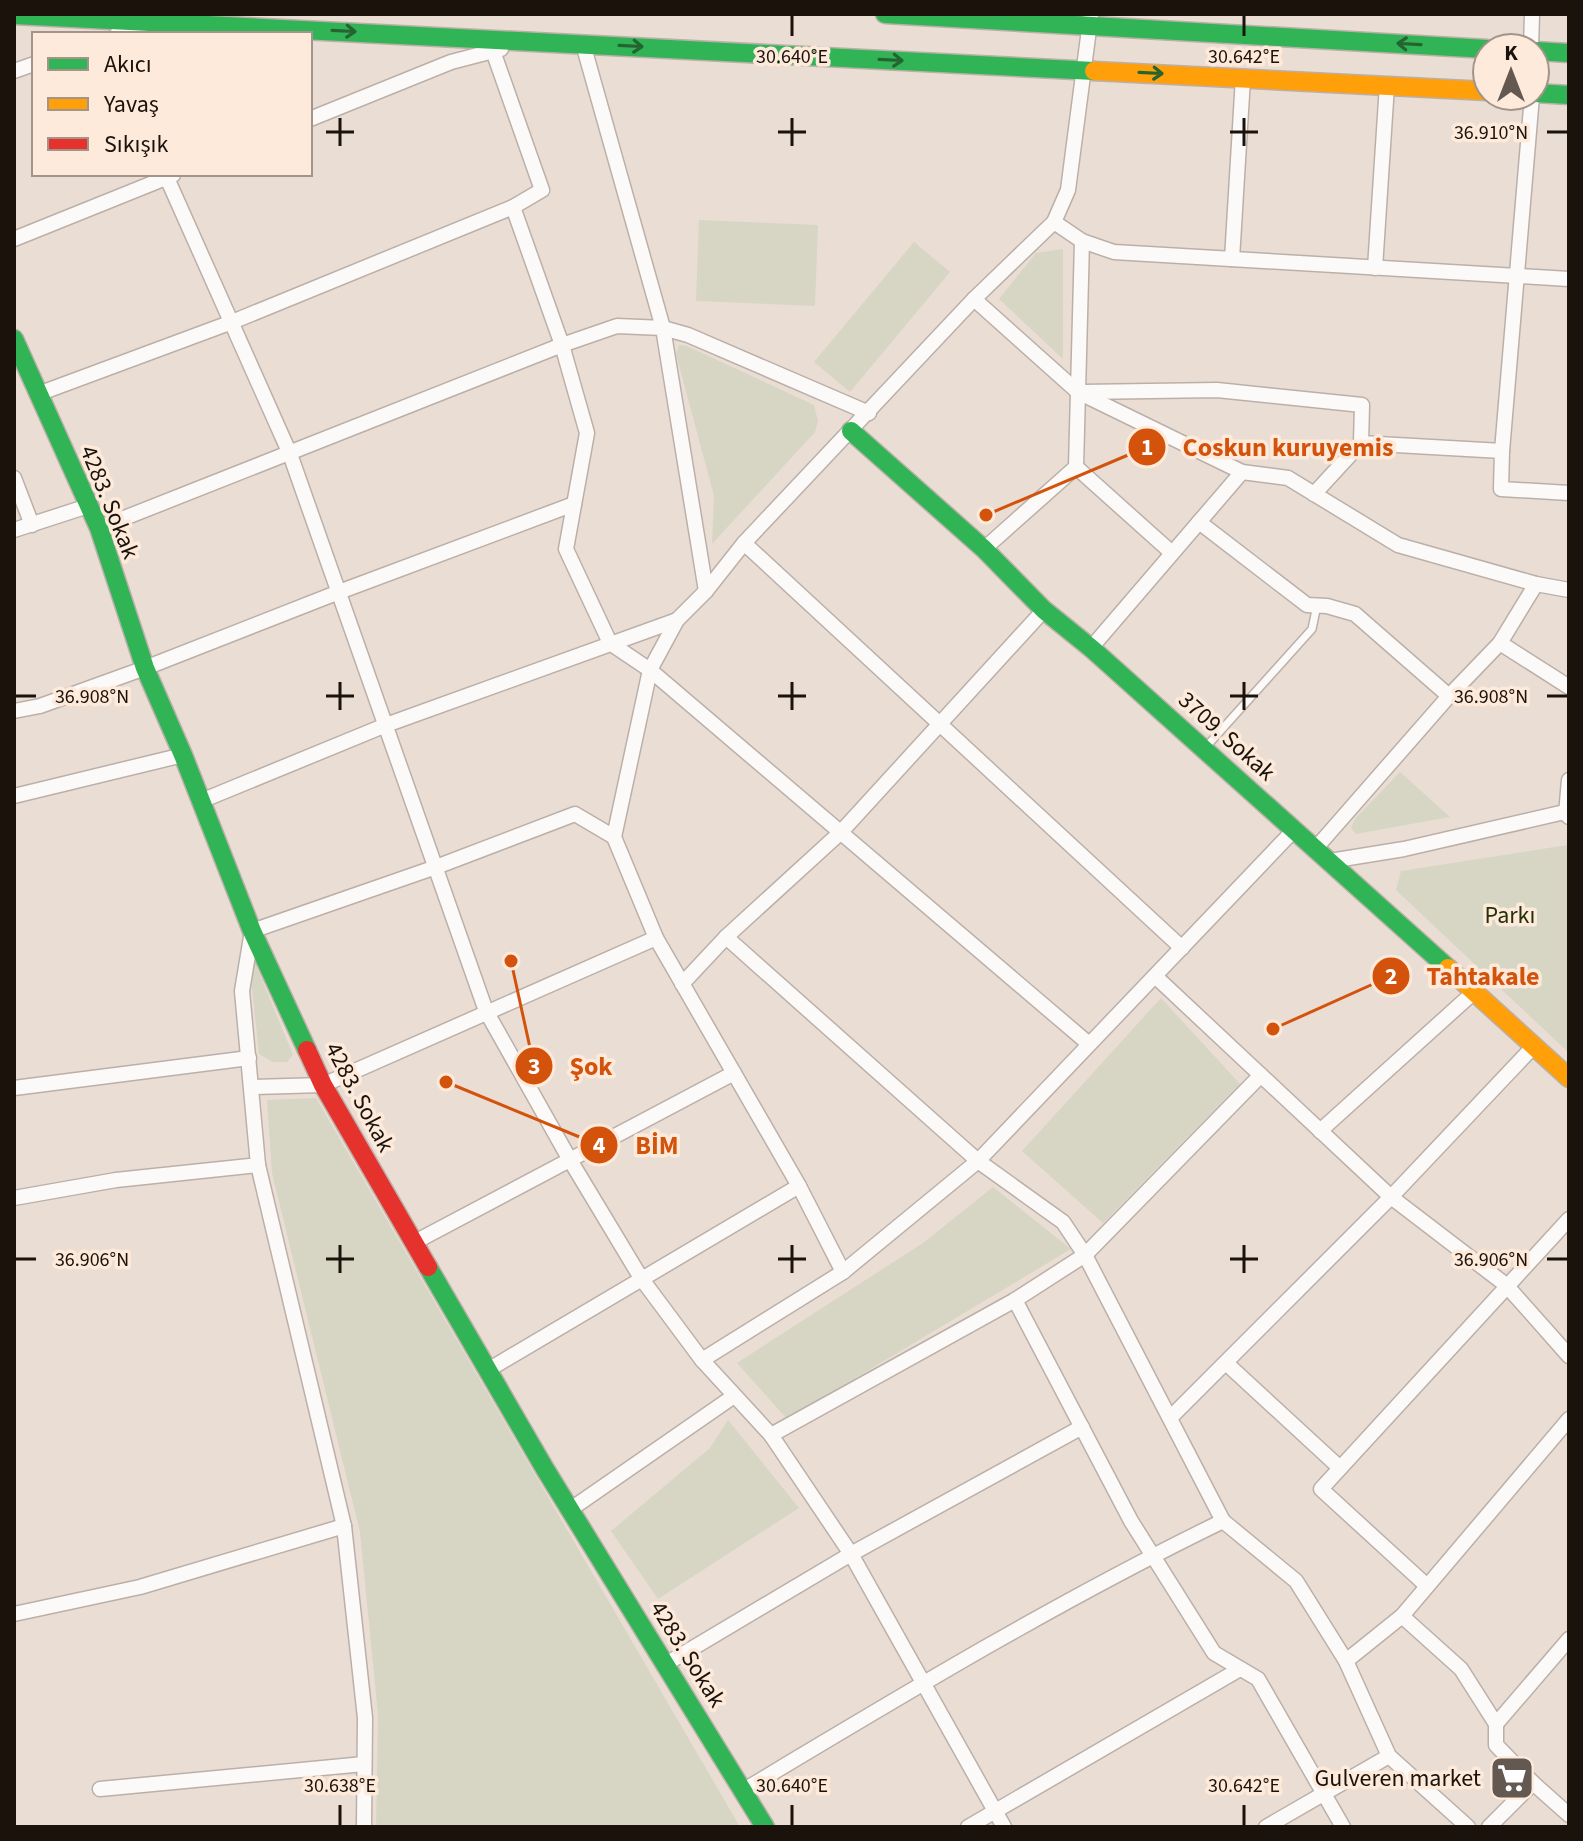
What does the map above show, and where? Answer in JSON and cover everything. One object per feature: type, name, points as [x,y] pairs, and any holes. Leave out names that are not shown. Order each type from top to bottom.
[{"type":"street","points":[[885,14],[1091,20],[1471,48]]},
{"type":"street","points":[[14,15],[1471,90]]},
{"type":"street","points":[[843,1272],[799,1186],[656,938],[614,837],[650,670],[677,620],[706,591],[744,543],[974,299],[1054,222],[1068,190],[1091,20]]},
{"type":"street","points":[[123,32],[152,22]]},
{"type":"street","points":[[312,118],[451,62],[532,41]]},
{"type":"street","points":[[583,44],[663,328],[706,591]]},
{"type":"street","points":[[38,394],[232,322],[513,207],[542,190],[493,51]]},
{"type":"street","points":[[1232,259],[1243,78]]},
{"type":"street","points":[[1375,268],[1387,85]]},
{"type":"street","points":[[1531,112],[1501,489],[1569,493]]},
{"type":"street","points":[[14,239],[171,176],[290,454],[486,1011],[641,1278],[702,1360],[771,1435],[851,1554],[1004,1827]]},
{"type":"street","points":[[513,207],[562,345],[587,433],[566,549],[610,643],[650,670],[1089,1044]]},
{"type":"street","points":[[1054,222],[1082,241],[1114,252],[1569,279]]},
{"type":"street","points":[[984,549],[1076,467],[1082,241]]},
{"type":"street","points":[[974,299],[1078,392],[1242,472],[1288,478],[1398,545],[1536,584],[1569,590]]},
{"type":"street","points":[[99,528],[617,326],[663,328],[688,335],[869,413]]},
{"type":"street","name":"4283. Sokak","points":[[14,339],[99,528],[145,668],[183,755],[252,931],[323,1085],[488,1370],[765,1827]]},
{"type":"street","points":[[1078,392],[1217,390],[1362,405],[1361,443],[1314,494]]},
{"type":"street","name":"3709. Sokak","points":[[851,431],[984,549],[1044,610],[1295,829],[1569,1078]]},
{"type":"street","points":[[1361,443],[1502,451]]},
{"type":"street","points":[[1076,467],[1172,553]]},
{"type":"street","points":[[1091,648],[1242,472]]},
{"type":"street","points":[[14,478],[32,525]]},
{"type":"street","points":[[14,711],[40,706],[145,668],[574,504]]},
{"type":"street","points":[[14,530],[88,506]]},
{"type":"street","points":[[1199,522],[1307,605],[1355,614],[1449,696]]},
{"type":"street","points":[[744,543],[1182,948]]},
{"type":"street","points":[[1316,848],[1449,696],[1500,643],[1536,584]]},
{"type":"street","points":[[682,984],[726,937],[841,832],[1044,610]]},
{"type":"street","points":[[201,801],[386,725],[677,620]]},
{"type":"street","points":[[1500,643],[1569,687]]},
{"type":"street","points":[[14,796],[183,755]]},
{"type":"street","points":[[1330,861],[1404,849],[1568,814],[1569,780]]},
{"type":"street","points":[[364,1827],[365,1718],[344,1526],[258,1165],[242,991],[252,931],[436,867],[575,814],[614,837]]},
{"type":"street","points":[[702,1360],[843,1272],[978,1161],[1295,829]]},
{"type":"street","points":[[726,937],[978,1161],[1063,1222],[1085,1255],[1223,1521],[1296,1581],[1346,1661],[1389,1756],[1468,1827]]},
{"type":"street","points":[[252,1087],[323,1085],[656,938]]},
{"type":"street","points":[[1155,976],[1391,1197],[1506,1285],[1569,1356]]},
{"type":"street","points":[[1320,1131],[1474,992]]},
{"type":"street","points":[[1170,1418],[1391,1197],[1534,1046]]},
{"type":"street","points":[[14,1088],[249,1058]]},
{"type":"street","points":[[413,1243],[734,1073]]},
{"type":"street","points":[[771,1435],[1015,1300],[1085,1255],[1261,1075]]},
{"type":"street","points":[[14,1198],[116,1180],[258,1165]]},
{"type":"street","points":[[488,1370],[799,1186]]},
{"type":"street","points":[[1427,1586],[1321,1489],[1569,1219]]},
{"type":"street","points":[[1015,1300],[1131,1521],[1214,1653],[1258,1679],[1343,1827]]},
{"type":"street","points":[[1226,1363],[1340,1468]]},
{"type":"street","points":[[571,1509],[734,1396]]},
{"type":"street","points":[[1346,1661],[1402,1616],[1569,1419]]},
{"type":"street","points":[[666,1664],[851,1554],[1082,1427]]},
{"type":"street","points":[[744,1790],[924,1683],[1153,1555],[1223,1521]]},
{"type":"street","points":[[14,1614],[140,1587],[344,1526]]},
{"type":"street","points":[[1402,1616],[1461,1669],[1496,1724],[1496,1745],[1569,1815]]},
{"type":"street","points":[[1496,1724],[1569,1639]]},
{"type":"street","points":[[968,1827],[1240,1669]]},
{"type":"street","points":[[1266,1827],[1389,1756]]},
{"type":"street","points":[[100,1789],[364,1764]]},
{"type":"street","points":[[1489,1827],[1533,1783]]},
{"type":"street","points":[[1564,1827],[1569,1822]]},
{"type":"lane","points":[[1205,749],[1312,629],[1317,605]]},
{"type":"green space","points":[[699,220],[818,225],[815,306],[696,301]]},
{"type":"green space","points":[[914,242],[950,272],[850,392],[814,362]]},
{"type":"green space","points":[[1063,249],[1063,359],[999,299],[1036,253]]},
{"type":"green space","points":[[679,345],[814,405],[818,421],[815,432],[712,544],[714,496],[676,354]]},
{"type":"green space","points":[[1400,772],[1450,817],[1356,834],[1351,828],[1355,819]]},
{"type":"green space","name":"Parkı","points":[[1568,845],[1569,1053],[1396,890],[1401,871]]},
{"type":"green space","points":[[254,960],[293,1055],[287,1062],[273,1062],[259,1054],[251,979]]},
{"type":"green space","points":[[1161,998],[1240,1084],[1103,1223],[1022,1151]]},
{"type":"green space","points":[[316,1098],[740,1827],[376,1827],[378,1715],[360,1532],[272,1173],[267,1100]]},
{"type":"green space","points":[[993,1187],[1071,1249],[787,1419],[737,1363],[923,1243]]},
{"type":"green space","points":[[728,1420],[799,1508],[658,1599],[611,1531],[710,1448]]},
{"type":"traffic: fast","points":[[885,14],[1471,48]]},
{"type":"traffic: fast","points":[[14,15],[1094,71]]},
{"type":"traffic: fast","points":[[1551,52],[1569,53]]},
{"type":"traffic: fast","points":[[1551,94],[1569,95]]},
{"type":"traffic: fast","points":[[14,339],[99,528],[145,668],[183,755],[252,931],[307,1050]]},
{"type":"traffic: fast","points":[[851,431],[984,549],[1044,610],[1091,648],[1448,968]]},
{"type":"traffic: fast","points":[[428,1267],[545,1469],[765,1827]]},
{"type":"traffic: slow","points":[[1094,71],[1471,90]]},
{"type":"traffic: slow","points":[[1448,968],[1569,1078]]},
{"type":"traffic: jam","points":[[307,1050],[323,1085],[428,1267]]},
{"type":"place","name":"Coskun kuruyemis","points":[[986,515]]},
{"type":"place","name":"Şok","points":[[511,961]]},
{"type":"place","name":"Tahtakale","points":[[1273,1029]]},
{"type":"place","name":"BİM","points":[[446,1082]]},
{"type":"place","name":"Gulveren market","points":[[1512,1778]]}]
